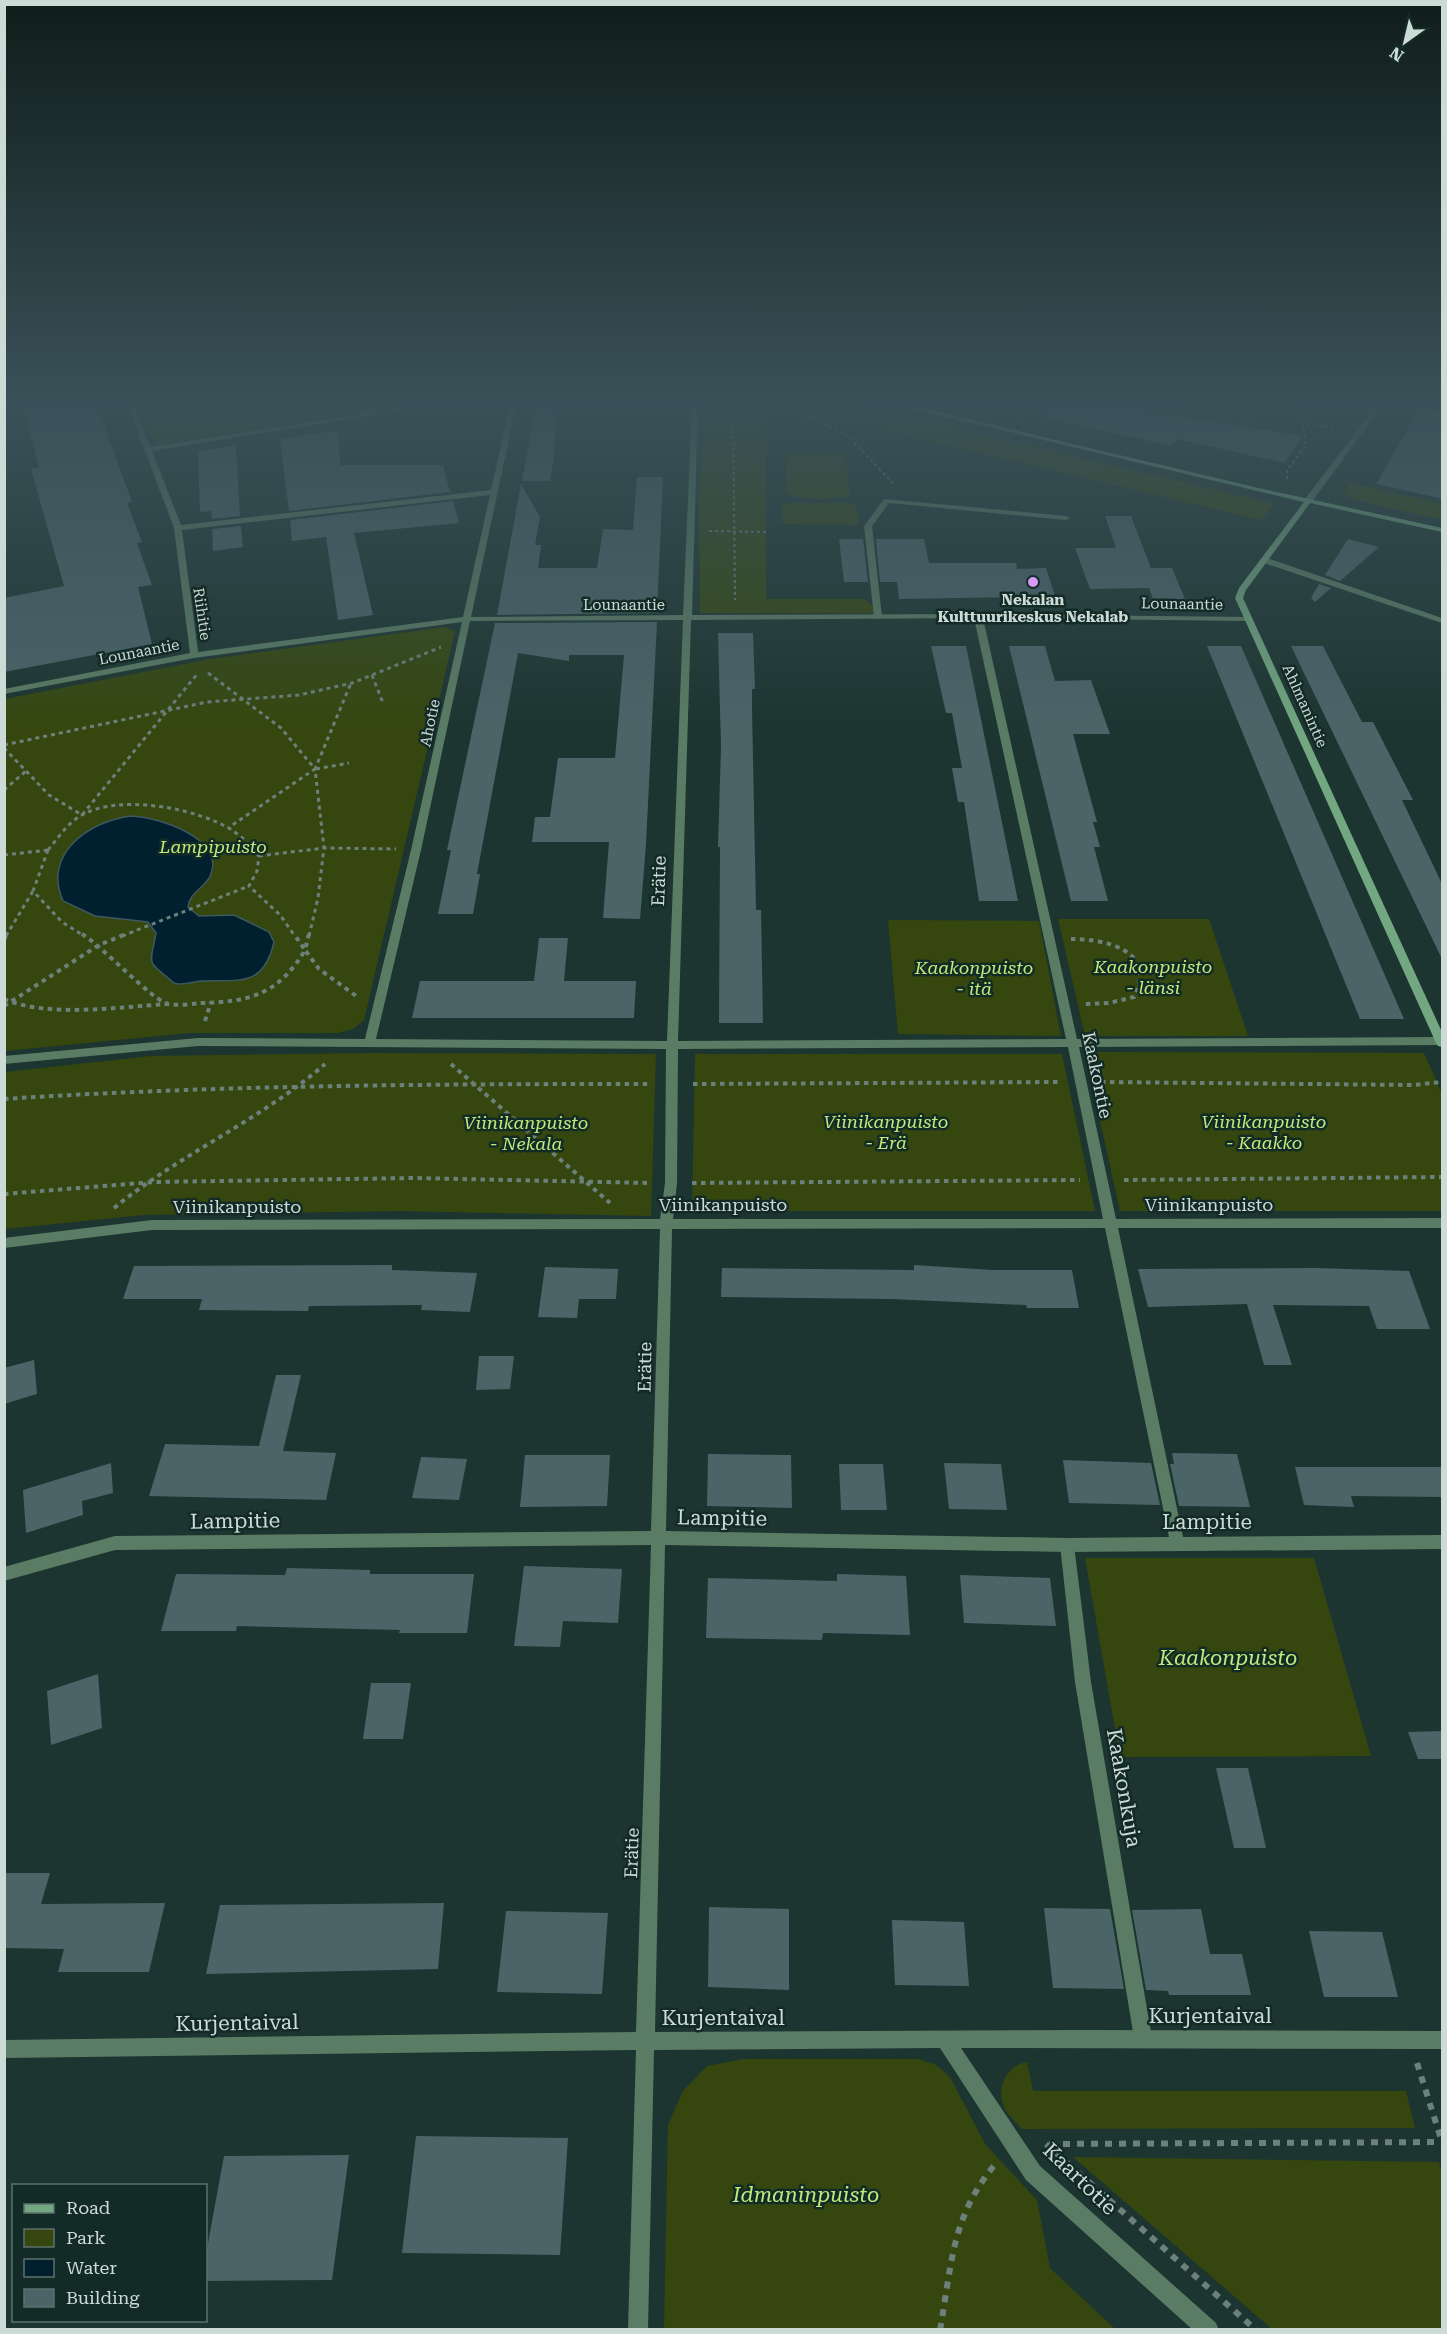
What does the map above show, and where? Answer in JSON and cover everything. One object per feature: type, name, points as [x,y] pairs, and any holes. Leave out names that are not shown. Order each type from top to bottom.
[{"type":"street","name":"Riihitie","points":[[172,515],[177,528],[194,655]]},
{"type":"street","points":[[177,528],[292,515]]},
{"type":"street","name":"Ahotie","points":[[369,1044],[416,850],[488,515]]},
{"type":"street","name":"Erätie","points":[[638,2330],[666,1224],[671,1183],[672,1045],[691,515]]},
{"type":"street","points":[[876,515],[868,526],[878,617]]},
{"type":"street","points":[[1032,515],[1066,518]]},
{"type":"street","name":"Ahlmanintie","points":[[1298,515],[1240,595],[1241,604],[1442,1042]]},
{"type":"street","points":[[1373,515],[1443,530]]},
{"type":"street","points":[[1264,560],[1443,621]]},
{"type":"street","name":"Lounaantie","points":[[4,692],[194,655],[466,619],[978,616],[1249,619]]},
{"type":"street","name":"Kaakontie","points":[[978,616],[1081,1082],[1108,1223],[1177,1543]]},
{"type":"street","points":[[4,1060],[198,1042],[672,1045],[1442,1042]]},
{"type":"street","name":"Viinikanpuisto","points":[[4,1243],[152,1225],[1443,1222]]},
{"type":"street","name":"Lampitie","points":[[4,1574],[116,1543],[659,1538],[1068,1545],[1443,1542]]},
{"type":"street","name":"Kaakonkuja","points":[[1068,1545],[1083,1682],[1143,2038]]},
{"type":"street","name":"Kurjentaival","points":[[4,2049],[644,2040],[1143,2038],[1443,2040]]},
{"type":"street","name":"Kaartotie","points":[[945,2040],[1033,2173],[1209,2330]]},
{"type":"path","points":[[734,515],[736,619]]},
{"type":"path","points":[[690,531],[767,532]]},
{"type":"path","points":[[259,856],[228,828],[190,814],[145,805],[123,806],[82,815],[65,809],[44,793],[4,746],[207,702],[299,694],[352,683],[462,639]]},
{"type":"path","points":[[4,940],[33,891],[48,850],[82,815],[202,669],[287,732],[304,750],[315,769],[324,848],[318,898],[305,950],[298,966],[286,980],[269,992],[231,1002],[39,1007],[9,1003],[4,999]]},
{"type":"path","points":[[372,675],[383,703]]},
{"type":"path","points":[[315,769],[352,683]]},
{"type":"path","points":[[228,828],[315,769],[349,763]]},
{"type":"path","points":[[4,790],[26,771]]},
{"type":"path","points":[[259,856],[324,848],[416,850]]},
{"type":"path","points":[[4,855],[48,850]]},
{"type":"path","points":[[4,1006],[99,945],[249,886],[257,871],[259,856]]},
{"type":"path","points":[[249,886],[280,915],[319,969],[378,1011]]},
{"type":"path","points":[[33,891],[62,921],[99,945],[136,980],[167,1004]]},
{"type":"path","points":[[1049,939],[1090,939],[1110,943],[1129,954],[1142,973],[1141,987],[1134,997],[1109,1003],[1064,1005]]},
{"type":"path","points":[[89,1233],[121,1201],[145,1183],[301,1085],[344,1043]]},
{"type":"path","points":[[428,1044],[633,1224]]},
{"type":"path","points":[[4,1099],[154,1089],[301,1085],[1081,1082],[1401,1085],[1443,1082]]},
{"type":"path","points":[[4,1194],[145,1183],[413,1178],[671,1183],[1443,1177]]},
{"type":"path","points":[[940,2330],[956,2227],[979,2180],[1015,2144],[1442,2142],[1410,2040]]},
{"type":"path","points":[[1049,2144],[1256,2330]]},
{"type":"green space","points":[[699,515],[766,515],[766,599],[864,599],[881,613],[700,613]]},
{"type":"green space","points":[[783,515],[858,515],[859,525],[783,524]]},
{"type":"green space","points":[[1240,515],[1265,515],[1261,520]]},
{"type":"green space","points":[[1420,515],[1442,515],[1442,520]]},
{"type":"green space","name":"Lampipuisto","points":[[445,627],[455,631],[364,1020],[353,1029],[338,1033],[190,1033],[5,1051],[5,699],[210,659]]},
{"type":"green space","name":"Kaakonpuisto - länsi","points":[[1058,919],[1209,919],[1248,1036],[1085,1036]]},
{"type":"green space","name":"Kaakonpuisto - itä","points":[[888,920],[1039,921],[1061,1036],[898,1034]]},
{"type":"green space","name":"Viinikanpuisto - Kaakko","points":[[1085,1052],[1424,1053],[1442,1094],[1442,1211],[1120,1211]]},
{"type":"green space","name":"Viinikanpuisto - Nekala","points":[[371,1053],[656,1054],[651,1216],[400,1211],[144,1215],[5,1229],[5,1072],[151,1056]]},
{"type":"green space","name":"Viinikanpuisto - Erä","points":[[695,1054],[1062,1054],[1095,1211],[692,1211]]},
{"type":"green space","name":"Kaakonpuisto","points":[[1085,1558],[1314,1558],[1371,1756],[1120,1757]]},
{"type":"green space","name":"Idmaninpuisto","points":[[743,2059],[919,2059],[936,2065],[950,2077],[985,2144],[1037,2200],[1050,2268],[1115,2329],[664,2329],[668,2125],[683,2091],[707,2066]]},
{"type":"green space","points":[[1027,2062],[1033,2091],[1406,2091],[1415,2128],[1022,2129],[1006,2111],[1001,2095],[1007,2074],[1019,2064]]},
{"type":"green space","points":[[1073,2157],[1439,2162],[1442,2175],[1442,2329],[1272,2329]]},
{"type":"water","points":[[131,816],[171,825],[186,832],[208,849],[212,861],[211,874],[206,883],[191,897],[188,907],[199,916],[234,915],[269,932],[274,942],[263,968],[256,974],[237,980],[174,983],[152,962],[156,933],[148,922],[95,916],[63,901],[58,884],[59,869],[64,855],[73,843],[100,825]]},
{"type":"building","points":[[44,515],[132,515],[142,542],[137,543],[152,585],[138,587],[152,644],[4,672],[4,598],[64,586]]},
{"type":"building","points":[[211,515],[240,515],[240,516],[212,519]]},
{"type":"building","points":[[334,515],[457,515],[459,523],[354,533],[373,615],[338,620],[326,537],[292,541],[290,520]]},
{"type":"building","points":[[515,515],[539,515],[540,517],[535,545],[541,545],[538,568],[597,568],[603,529],[633,530],[634,515],[661,515],[657,613],[497,615]]},
{"type":"building","points":[[1105,516],[1131,516],[1151,568],[1172,568],[1185,599],[1153,599],[1149,588],[1090,589],[1075,548],[1116,548]]},
{"type":"building","points":[[241,526],[243,547],[213,551],[212,529]]},
{"type":"building","points":[[839,539],[863,539],[868,582],[844,582]]},
{"type":"building","points":[[876,539],[924,539],[929,563],[1016,563],[1017,569],[1046,568],[1056,599],[1020,600],[1019,597],[899,599],[897,582],[880,582]]},
{"type":"building","points":[[1348,539],[1379,547],[1340,581],[1325,575]]},
{"type":"building","points":[[1319,584],[1331,588],[1315,602],[1311,598]]},
{"type":"building","points":[[657,622],[640,919],[603,918],[609,842],[532,842],[535,817],[550,817],[558,758],[615,758],[624,655],[569,655],[569,661],[518,653],[477,874],[480,874],[473,914],[438,914],[451,850],[447,850],[495,623]]},
{"type":"building","points":[[718,633],[753,633],[755,689],[752,689],[752,709],[756,910],[761,910],[763,1023],[719,1023],[720,847],[718,847],[721,747]]},
{"type":"building","points":[[931,646],[966,646],[1018,901],[979,901],[964,802],[958,802],[952,768],[962,768],[952,713],[946,713]]},
{"type":"building","points":[[1009,646],[1045,646],[1055,681],[1091,680],[1110,734],[1073,734],[1097,822],[1093,822],[1100,847],[1094,847],[1108,901],[1071,901]]},
{"type":"building","points":[[1207,646],[1241,646],[1404,1019],[1360,1019]]},
{"type":"building","points":[[1291,646],[1323,646],[1362,722],[1373,722],[1413,800],[1402,800],[1443,886],[1443,961]]},
{"type":"building","points":[[539,938],[568,938],[564,981],[636,981],[634,1018],[412,1018],[420,981],[534,981]]},
{"type":"building","points":[[392,1265],[392,1270],[477,1273],[470,1312],[421,1310],[422,1305],[309,1306],[308,1311],[199,1310],[202,1299],[123,1299],[134,1266]]},
{"type":"building","points":[[914,1265],[992,1270],[1072,1270],[1079,1308],[1027,1308],[1026,1305],[891,1299],[721,1297],[722,1268],[914,1270]]},
{"type":"building","points":[[545,1267],[618,1269],[616,1299],[579,1299],[577,1318],[538,1317]]},
{"type":"building","points":[[1316,1268],[1409,1271],[1430,1329],[1377,1329],[1369,1306],[1273,1305],[1292,1365],[1264,1365],[1247,1304],[1148,1307],[1138,1269]]},
{"type":"building","points":[[479,1356],[514,1356],[510,1389],[476,1390]]},
{"type":"building","points":[[34,1360],[37,1394],[4,1404],[4,1368]]},
{"type":"building","points":[[276,1375],[301,1375],[283,1451],[336,1453],[326,1500],[149,1496],[165,1444],[259,1446]]},
{"type":"building","points":[[1172,1453],[1237,1454],[1250,1507],[1179,1506],[1170,1464],[1174,1464]]},
{"type":"building","points":[[708,1454],[791,1455],[792,1508],[707,1506]]},
{"type":"building","points":[[525,1455],[610,1455],[607,1506],[520,1507]]},
{"type":"building","points":[[421,1457],[467,1459],[459,1500],[412,1498]]},
{"type":"building","points":[[1063,1460],[1151,1463],[1160,1505],[1069,1503]]},
{"type":"building","points":[[111,1463],[113,1493],[82,1501],[83,1515],[26,1533],[23,1490]]},
{"type":"building","points":[[944,1463],[1001,1464],[1007,1510],[949,1509]]},
{"type":"building","points":[[839,1464],[883,1464],[887,1510],[841,1510]]},
{"type":"building","points":[[1295,1467],[1443,1467],[1443,1497],[1351,1496],[1354,1507],[1304,1505]]},
{"type":"building","points":[[524,1566],[622,1569],[618,1623],[563,1621],[560,1647],[514,1646]]},
{"type":"building","points":[[287,1568],[370,1570],[370,1574],[474,1574],[467,1633],[399,1633],[400,1630],[237,1626],[236,1631],[161,1631],[176,1574],[285,1575]]},
{"type":"building","points":[[837,1574],[906,1576],[910,1635],[823,1633],[822,1640],[706,1638],[708,1578],[837,1581]]},
{"type":"building","points":[[960,1575],[1050,1578],[1056,1626],[964,1623]]},
{"type":"building","points":[[98,1674],[102,1728],[51,1745],[47,1691]]},
{"type":"building","points":[[371,1683],[411,1683],[403,1739],[363,1739]]},
{"type":"building","points":[[1443,1731],[1443,1759],[1418,1759],[1408,1732]]},
{"type":"building","points":[[1216,1768],[1248,1768],[1266,1848],[1234,1848]]},
{"type":"building","points":[[4,1873],[50,1873],[41,1904],[165,1903],[149,1972],[58,1972],[64,1949],[4,1948]]},
{"type":"building","points":[[444,1903],[438,1969],[206,1974],[220,1905]]},
{"type":"building","points":[[709,1907],[789,1909],[789,1990],[708,1987]]},
{"type":"building","points":[[1044,1908],[1110,1909],[1124,1989],[1053,1988]]},
{"type":"building","points":[[1201,1909],[1210,1954],[1242,1954],[1251,1995],[1169,1995],[1168,1991],[1146,1990],[1132,1910]]},
{"type":"building","points":[[506,1911],[608,1913],[602,1994],[497,1992]]},
{"type":"building","points":[[892,1920],[964,1922],[969,1986],[895,1985]]},
{"type":"building","points":[[1309,1931],[1382,1932],[1398,1997],[1324,1997]]},
{"type":"building","points":[[416,2136],[568,2138],[560,2255],[402,2253]]},
{"type":"building","points":[[349,2155],[332,2280],[207,2281],[207,2249],[224,2156]]},
{"type":"place","name":"Nekalan Kulttuurikeskus Nekalab","points":[[1033,582]]}]
